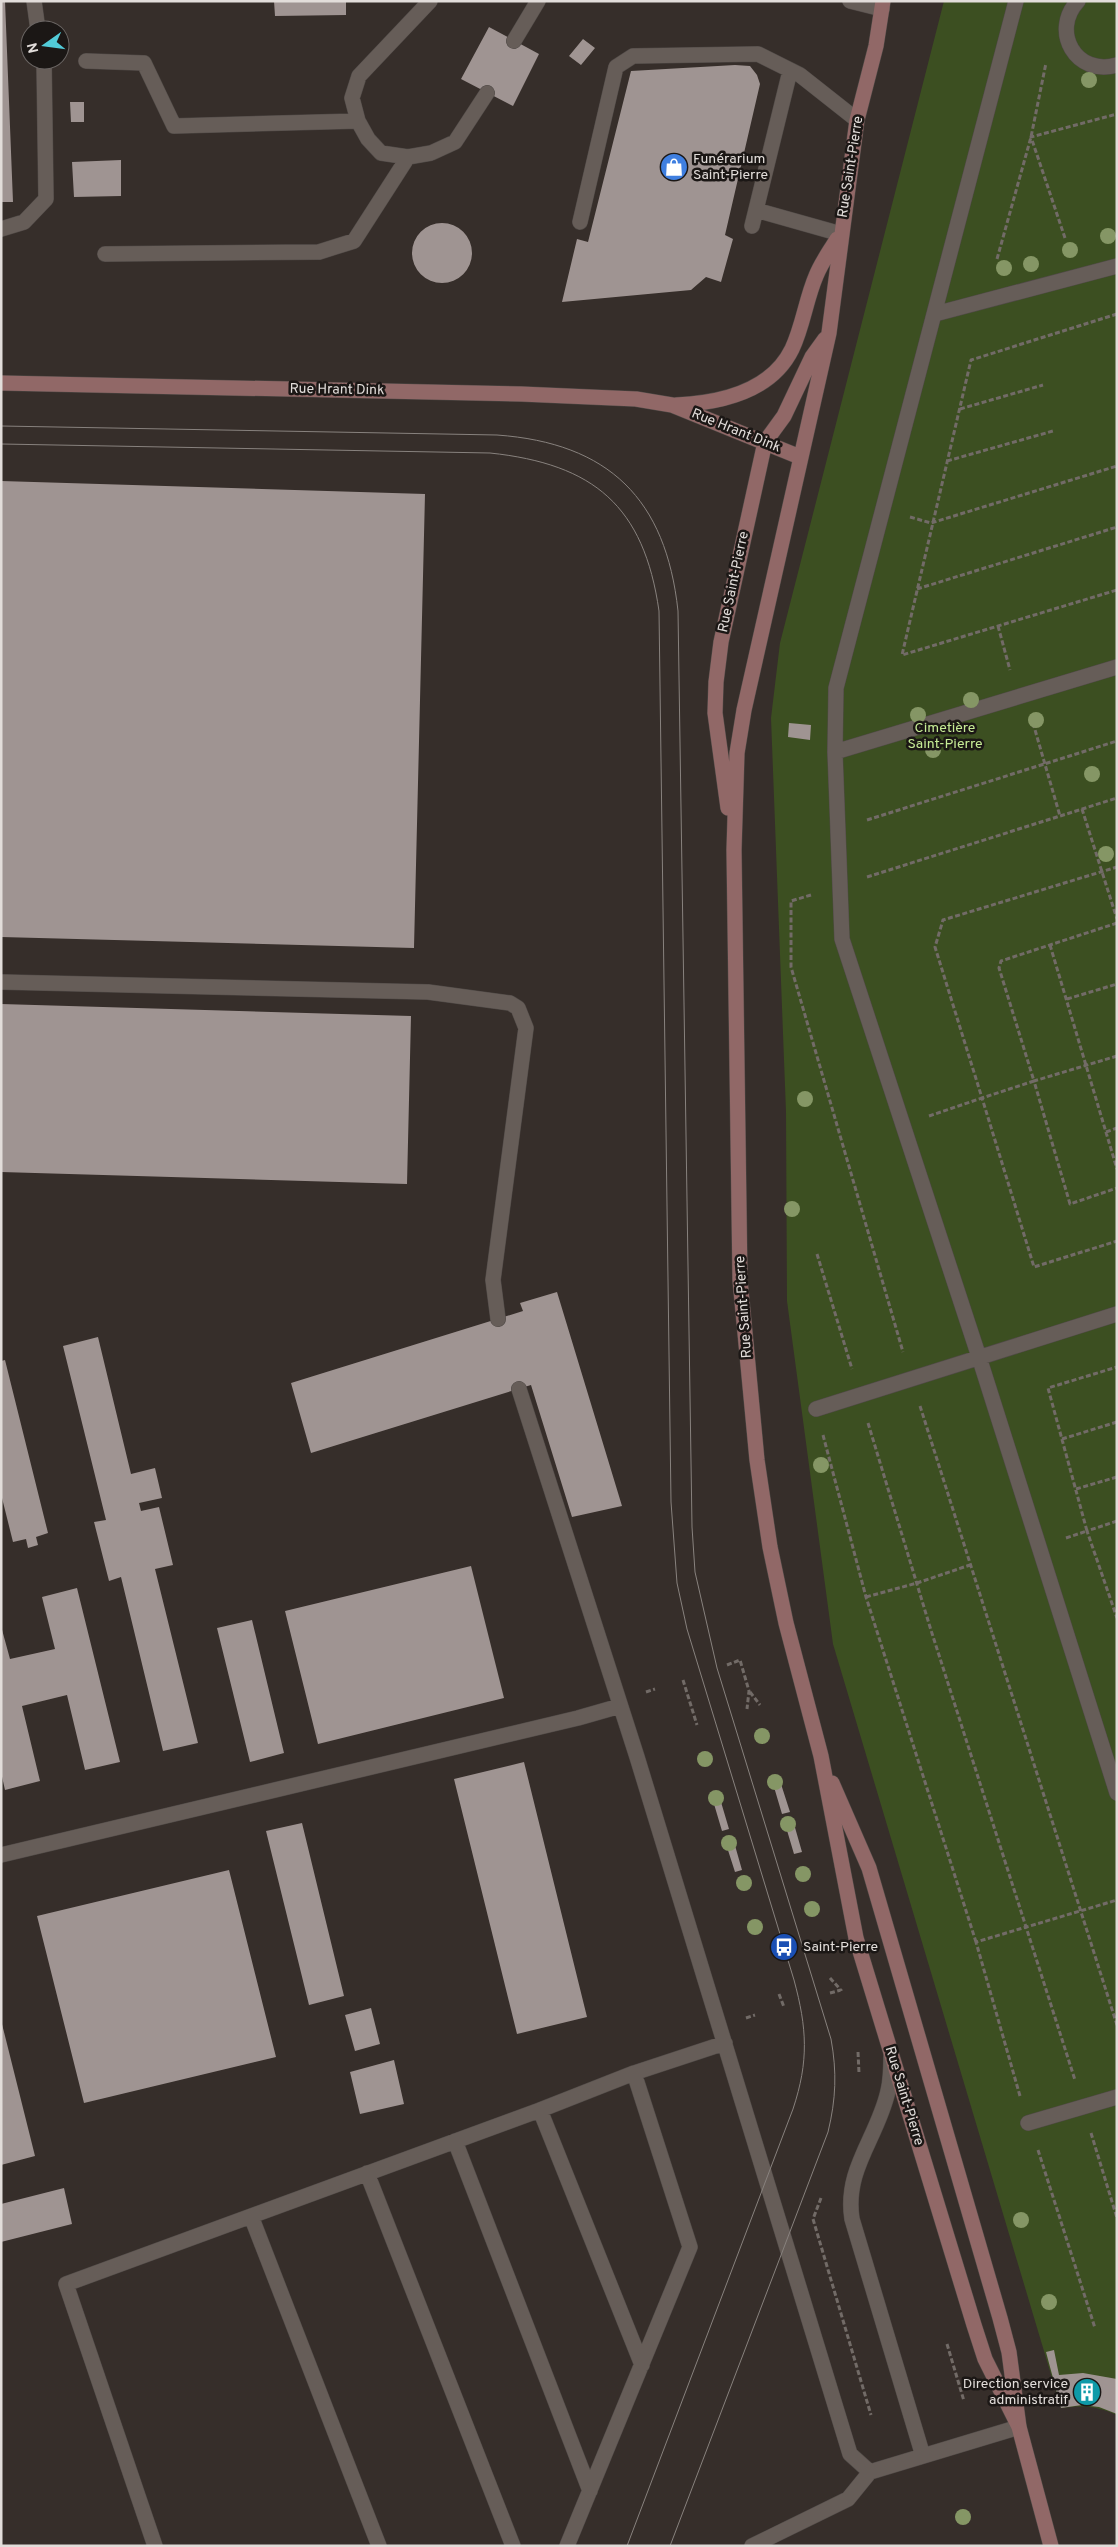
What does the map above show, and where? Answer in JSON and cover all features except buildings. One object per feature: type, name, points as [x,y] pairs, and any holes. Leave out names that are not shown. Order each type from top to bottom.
[{"type":"main road","name":"Rue Saint-Pierre","points":[[883,4],[876,46],[857,120],[829,334],[744,710],[738,753],[734,850],[740,1280],[751,1412],[770,1547],[786,1623],[821,1756],[856,1938],[985,2359],[1019,2426]]},
{"type":"main road","name":"Rue Hrant Dink","points":[[1,383],[521,394],[636,399],[672,405],[697,404],[726,398],[759,385],[776,371],[792,350],[816,275],[841,234]]},
{"type":"main road","name":"Rue Saint-Pierre","points":[[734,850],[715,713],[716,682],[721,642],[765,442],[784,416],[812,357],[829,334]]},
{"type":"main road","name":"Rue Hrant Dink","points":[[672,405],[800,457]]},
{"type":"main road","name":"Rue Saint-Pierre","points":[[821,1756],[869,1868],[1000,2318],[1009,2352],[1019,2426],[1051,2546]]},
{"type":"lane","points":[[34,1],[37,20]]},
{"type":"lane","points":[[430,1],[359,76],[352,98],[358,121],[368,139],[381,153],[408,157],[431,154],[455,142],[488,93]]},
{"type":"lane","points":[[514,41],[538,1]]},
{"type":"lane","points":[[850,1],[883,4]]},
{"type":"lane","points":[[1016,1],[836,688],[835,752],[842,939],[979,1356],[1117,1793]]},
{"type":"lane","points":[[1078,1],[1067,19],[1068,42],[1074,53],[1084,62],[1096,67],[1117,65]]},
{"type":"lane","points":[[580,222],[616,67],[633,56],[758,54],[800,76],[857,120]]},
{"type":"lane","points":[[86,62],[144,63],[174,126],[358,121]]},
{"type":"lane","points":[[1,229],[24,222],[46,199],[44,70]]},
{"type":"lane","points":[[752,226],[790,71]]},
{"type":"lane","points":[[105,254],[319,252],[354,241],[408,157]]},
{"type":"lane","points":[[756,210],[841,234]]},
{"type":"lane","points":[[935,314],[1117,266]]},
{"type":"lane","points":[[835,752],[1117,667]]},
{"type":"lane","points":[[1,982],[428,992],[510,1003],[518,1008],[526,1028],[493,1280],[498,1319]]},
{"type":"lane","points":[[816,1409],[860,1397],[979,1356],[1117,1314]]},
{"type":"lane","points":[[519,1389],[725,2043],[850,2454],[870,2472]]},
{"type":"lane","points":[[1,1854],[578,1718],[620,1706]]},
{"type":"lane","points":[[155,2546],[66,2284],[540,2110],[634,2073],[725,2043]]},
{"type":"lane","points":[[891,2055],[888,2092],[852,2181],[850,2204],[855,2228],[923,2456]]},
{"type":"lane","points":[[568,2546],[690,2247],[634,2073]]},
{"type":"lane","points":[[1029,2123],[1117,2097]]},
{"type":"lane","points":[[540,2110],[642,2365]]},
{"type":"lane","points":[[455,2141],[590,2491]]},
{"type":"lane","points":[[367,2173],[513,2546]]},
{"type":"lane","points":[[251,2216],[379,2546]]},
{"type":"lane","points":[[754,2545],[848,2499],[870,2472],[1019,2426]]},
{"type":"path","points":[[997,259],[1031,137],[1049,47],[1068,42]]},
{"type":"path","points":[[1031,137],[1117,114]]},
{"type":"path","points":[[1031,137],[1066,238]]},
{"type":"path","points":[[1117,314],[971,360],[931,523],[902,655],[1117,590]]},
{"type":"path","points":[[959,409],[1043,385]]},
{"type":"path","points":[[947,462],[1053,430]]},
{"type":"path","points":[[931,523],[1117,466]]},
{"type":"path","points":[[916,589],[1117,527]]},
{"type":"path","points":[[998,626],[1060,816]]},
{"type":"path","points":[[839,829],[1117,741]]},
{"type":"path","points":[[1117,798],[791,901],[791,967],[912,1379],[1117,2025]]},
{"type":"path","points":[[1082,809],[1117,921],[1001,961],[999,968],[1070,1204],[1117,1188]]},
{"type":"path","points":[[1117,867],[944,920],[935,947],[1034,1267],[1117,1241]]},
{"type":"path","points":[[1050,944],[1117,1169]]},
{"type":"path","points":[[1066,999],[1117,984]]},
{"type":"path","points":[[903,1124],[1117,1056]]},
{"type":"path","points":[[1106,1132],[1117,1128]]},
{"type":"path","points":[[818,1254],[917,1583],[1117,2218]]},
{"type":"path","points":[[1117,1367],[1048,1388],[1087,1531],[1117,1618]]},
{"type":"path","points":[[816,1409],[866,1597],[976,1942],[1029,2123],[1095,2328]]},
{"type":"path","points":[[1062,1439],[1117,1422]]},
{"type":"path","points":[[1076,1489],[1117,1477]]},
{"type":"path","points":[[1040,1547],[1117,1521]]},
{"type":"path","points":[[866,1597],[917,1583],[970,1565]]},
{"type":"path","points":[[728,1665],[740,1660],[749,1691],[760,1705]]},
{"type":"path","points":[[683,1680],[697,1725]]},
{"type":"path","points":[[747,1709],[749,1691]]},
{"type":"path","points":[[976,1942],[1117,1900]]},
{"type":"path","points":[[780,1994],[784,2007]]},
{"type":"path","points":[[944,2334],[964,2401]]},
{"type":"green space","name":"Cimetière Saint-Pierre","points":[[944,1],[1117,1],[1117,2415],[1090,2407],[1061,2408],[833,1644],[787,1301],[786,1112],[771,718],[780,643]]},
{"type":"tram line","points":[[1,426],[497,435],[536,440],[571,450],[600,465],[625,484],[645,508],[660,537],[671,572],[678,611],[692,1527],[695,1572],[717,1668],[831,2039],[835,2074],[833,2108],[828,2132],[670,2546]]},
{"type":"tram line","points":[[1,444],[490,453],[527,459],[558,468],[585,480],[608,497],[626,518],[641,544],[652,575],[659,611],[671,1502],[677,1583],[687,1629],[794,1980],[804,2029],[804,2060],[793,2109],[627,2546]]},
{"type":"place","name":"Funérarium Saint-Pierre","points":[[674,167]]},
{"type":"place","name":"Saint-Pierre","points":[[784,1947]]},
{"type":"place","name":"Direction service administratif","points":[[1087,2392]]}]
